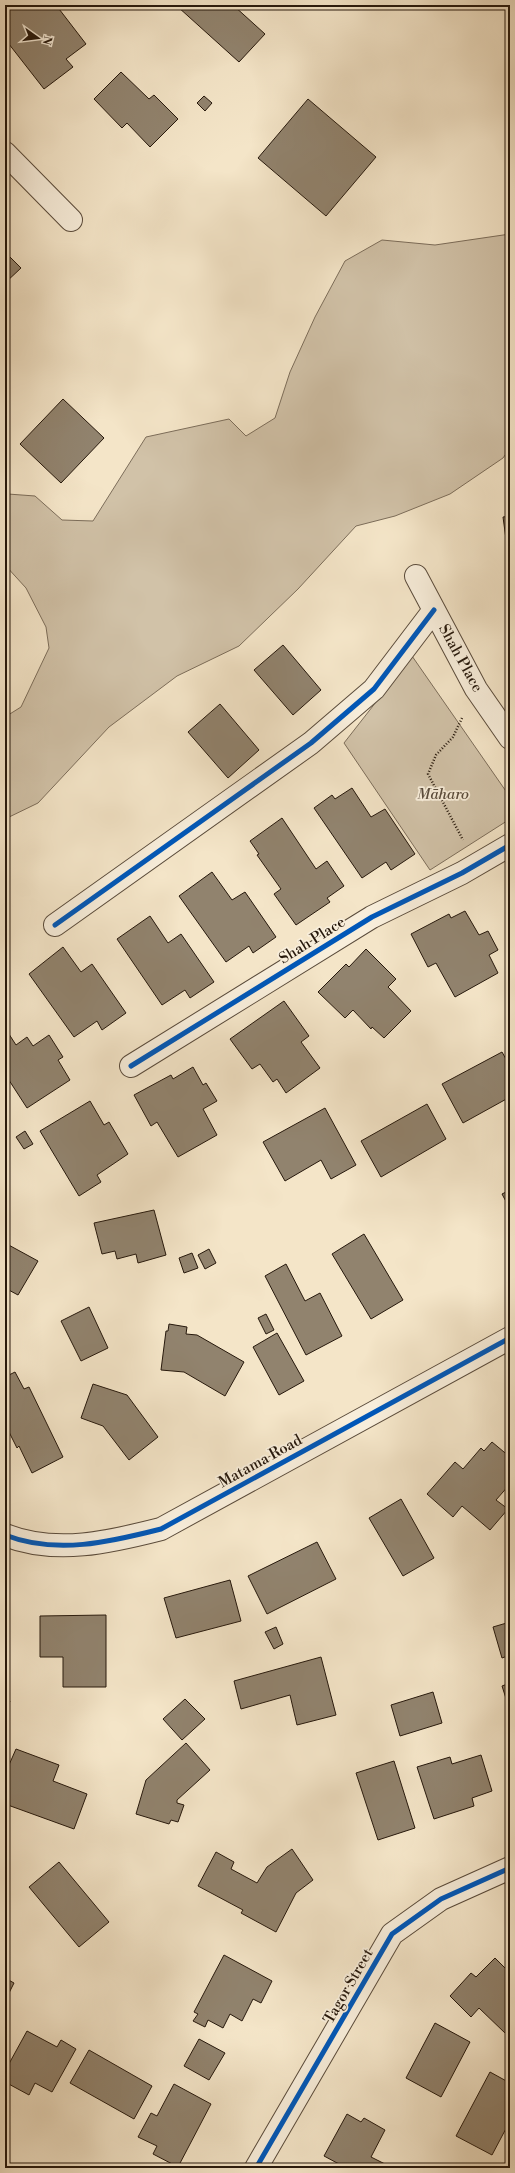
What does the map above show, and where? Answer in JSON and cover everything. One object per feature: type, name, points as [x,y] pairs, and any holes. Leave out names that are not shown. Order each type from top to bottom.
[{"type":"street","points":[[5,153],[71,220]]},
{"type":"street","name":"Shah Place","points":[[416,576],[476,689],[510,738]]},
{"type":"street","points":[[55,925],[311,743],[374,689],[434,610]]},
{"type":"street","name":"Shah Place","points":[[131,1066],[372,917],[462,874],[510,845]]},
{"type":"street","name":"Matama Road","points":[[5,1535],[56,1546],[111,1542],[161,1529],[510,1338]]},
{"type":"street","name":"Tagor Street","points":[[256,2168],[392,1934],[441,1899],[510,1868]]},
{"type":"path","points":[[463,717],[453,737],[436,755],[428,774],[464,842]]},
{"type":"green space","points":[[510,234],[510,448],[503,458],[450,494],[395,516],[356,526],[298,589],[239,646],[177,676],[109,727],[38,803],[5,819],[5,717],[21,707],[49,648],[46,627],[26,588],[5,565],[5,500],[8,494],[35,496],[62,520],[93,521],[146,437],[229,419],[246,436],[275,418],[290,372],[315,317],[345,261],[382,240],[435,245]]},
{"type":"green space","name":"Māharo","points":[[412,656],[510,797],[510,819],[430,870],[344,743]]},
{"type":"building","points":[[8,5],[56,5],[86,44],[66,59],[73,67],[44,89],[5,39],[5,7]]},
{"type":"building","points":[[180,5],[233,5],[265,34],[239,62],[178,7]]},
{"type":"building","points":[[121,72],[149,99],[154,95],[178,119],[150,147],[127,123],[122,128],[94,99]]},
{"type":"building","points":[[204,96],[212,103],[205,111],[197,103]]},
{"type":"building","points":[[308,99],[376,157],[326,216],[258,158]]},
{"type":"building","points":[[5,252],[21,268],[5,283]]},
{"type":"building","points":[[63,399],[104,438],[61,483],[20,444]]},
{"type":"building","points":[[510,516],[510,554],[508,554],[503,517]]},
{"type":"building","points":[[283,645],[321,690],[293,715],[254,670]]},
{"type":"building","points":[[220,704],[259,750],[228,778],[188,732]]},
{"type":"building","points":[[352,788],[371,817],[385,809],[415,854],[391,870],[386,862],[362,878],[314,808],[332,795],[335,799]]},
{"type":"building","points":[[282,818],[316,869],[327,861],[344,886],[327,898],[330,902],[296,925],[274,894],[281,889],[257,855],[259,854],[250,841]]},
{"type":"building","points":[[212,872],[232,900],[245,892],[276,937],[253,953],[249,946],[226,962],[179,896]]},
{"type":"building","points":[[465,911],[479,935],[488,931],[498,950],[489,955],[498,973],[455,997],[436,963],[428,967],[411,934],[449,914],[451,918]]},
{"type":"building","points":[[150,916],[168,943],[181,934],[214,982],[190,998],[185,990],[162,1005],[117,939]]},
{"type":"building","points":[[63,947],[81,972],[92,964],[126,1013],[102,1030],[97,1021],[74,1037],[29,974]]},
{"type":"building","points":[[366,949],[396,979],[388,987],[411,1011],[384,1038],[372,1027],[371,1029],[353,1010],[345,1018],[318,992],[346,964],[349,967]]},
{"type":"building","points":[[284,1001],[309,1036],[301,1042],[320,1068],[286,1093],[277,1079],[273,1082],[260,1064],[252,1069],[230,1039]]},
{"type":"building","points":[[7,1031],[16,1045],[27,1037],[33,1046],[49,1035],[63,1057],[58,1060],[70,1080],[27,1108],[5,1074],[5,1033]]},
{"type":"building","points":[[502,1052],[510,1066],[510,1097],[463,1123],[442,1084]]},
{"type":"building","points":[[193,1067],[203,1085],[206,1083],[217,1101],[203,1109],[217,1135],[178,1157],[157,1122],[151,1126],[134,1095],[171,1075],[173,1079]]},
{"type":"building","points":[[90,1101],[104,1125],[109,1122],[128,1154],[97,1175],[101,1182],[79,1196],[40,1131]]},
{"type":"building","points":[[427,1104],[446,1139],[381,1177],[361,1141]]},
{"type":"building","points":[[325,1108],[356,1165],[331,1179],[321,1160],[285,1181],[263,1142]]},
{"type":"building","points":[[25,1131],[33,1144],[24,1149],[16,1137]]},
{"type":"building","points":[[510,1190],[510,1209],[502,1194]]},
{"type":"building","points":[[154,1210],[166,1255],[138,1263],[136,1254],[117,1259],[115,1251],[102,1254],[94,1223]]},
{"type":"building","points":[[364,1234],[403,1300],[371,1319],[332,1254]]},
{"type":"building","points":[[5,1243],[38,1261],[18,1295],[5,1288]]},
{"type":"building","points":[[209,1249],[216,1263],[205,1269],[198,1255]]},
{"type":"building","points":[[192,1253],[198,1268],[184,1273],[179,1258]]},
{"type":"building","points":[[286,1264],[305,1301],[320,1293],[342,1336],[306,1355],[265,1276]]},
{"type":"building","points":[[89,1307],[108,1348],[81,1361],[61,1321]]},
{"type":"building","points":[[266,1314],[274,1330],[266,1334],[258,1318]]},
{"type":"building","points":[[169,1324],[187,1327],[186,1334],[197,1335],[244,1362],[225,1396],[184,1372],[161,1370],[166,1331],[168,1331]]},
{"type":"building","points":[[277,1333],[304,1381],[279,1395],[253,1347]]},
{"type":"building","points":[[15,1372],[24,1389],[29,1387],[63,1457],[32,1473],[19,1446],[17,1448],[5,1424],[5,1377]]},
{"type":"building","points":[[93,1384],[127,1395],[158,1437],[129,1460],[103,1426],[81,1418]]},
{"type":"building","points":[[492,1442],[510,1457],[510,1484],[496,1500],[508,1509],[490,1530],[462,1506],[453,1517],[427,1494],[455,1462],[463,1469],[481,1448],[484,1451]]},
{"type":"building","points":[[401,1499],[434,1558],[403,1576],[369,1518]]},
{"type":"building","points":[[317,1542],[336,1579],[267,1614],[248,1576]]},
{"type":"building","points":[[230,1580],[241,1621],[176,1638],[164,1598]]},
{"type":"building","points":[[106,1615],[106,1687],[63,1687],[63,1657],[40,1657],[40,1616]]},
{"type":"building","points":[[510,1622],[510,1655],[502,1658],[493,1627]]},
{"type":"building","points":[[276,1627],[283,1644],[274,1649],[265,1632]]},
{"type":"building","points":[[321,1657],[336,1715],[297,1725],[290,1695],[241,1709],[234,1681]]},
{"type":"building","points":[[510,1683],[510,1711],[502,1686]]},
{"type":"building","points":[[433,1692],[442,1723],[400,1736],[391,1705]]},
{"type":"building","points":[[5,1699],[10,1701],[5,1712]]},
{"type":"building","points":[[185,1699],[205,1719],[182,1740],[163,1719]]},
{"type":"building","points":[[186,1743],[210,1770],[177,1800],[177,1803],[184,1805],[178,1822],[171,1820],[169,1824],[136,1814],[146,1780]]},
{"type":"building","points":[[16,1749],[59,1765],[53,1781],[87,1794],[74,1829],[5,1804],[5,1774]]},
{"type":"building","points":[[481,1755],[492,1791],[472,1798],[474,1806],[434,1819],[417,1767],[450,1757],[452,1764]]},
{"type":"building","points":[[394,1761],[415,1828],[378,1840],[356,1773]]},
{"type":"building","points":[[292,1849],[313,1880],[296,1893],[276,1932],[241,1913],[243,1910],[198,1886],[216,1852],[234,1862],[231,1869],[257,1883],[267,1867]]},
{"type":"building","points":[[59,1862],[109,1922],[79,1947],[29,1887]]},
{"type":"building","points":[[224,1955],[272,1981],[261,2003],[253,1999],[242,2021],[230,2014],[223,2028],[208,2020],[205,2027],[193,2021],[198,2014],[194,2012]]},
{"type":"building","points":[[495,1958],[507,1970],[510,1966],[510,2027],[505,2033],[479,2008],[471,2017],[450,1996],[471,1973],[476,1977]]},
{"type":"building","points":[[5,1978],[14,1983],[5,2001]]},
{"type":"building","points":[[435,2023],[470,2042],[441,2097],[406,2078]]},
{"type":"building","points":[[27,2031],[57,2047],[61,2040],[76,2049],[52,2092],[35,2083],[29,2095],[5,2082],[5,2071]]},
{"type":"building","points":[[199,2039],[225,2053],[209,2080],[184,2066]]},
{"type":"building","points":[[89,2050],[152,2086],[134,2119],[70,2083]]},
{"type":"building","points":[[490,2072],[510,2083],[510,2121],[492,2155],[456,2136]]},
{"type":"building","points":[[174,2084],[211,2104],[178,2167],[153,2154],[157,2146],[138,2137],[151,2113],[157,2116]]},
{"type":"building","points":[[347,2114],[361,2122],[364,2118],[385,2130],[371,2157],[387,2165],[385,2168],[337,2168],[339,2164],[324,2156]]},
{"type":"cycle path","points":[[55,925],[311,743],[374,689],[434,610]]},
{"type":"cycle path","points":[[131,1066],[372,917],[462,873],[510,845]]},
{"type":"cycle path","points":[[5,1535],[24,1541],[63,1545],[103,1542],[161,1529],[510,1338]]},
{"type":"cycle path","points":[[256,2168],[392,1934],[441,1899],[510,1868]]}]
